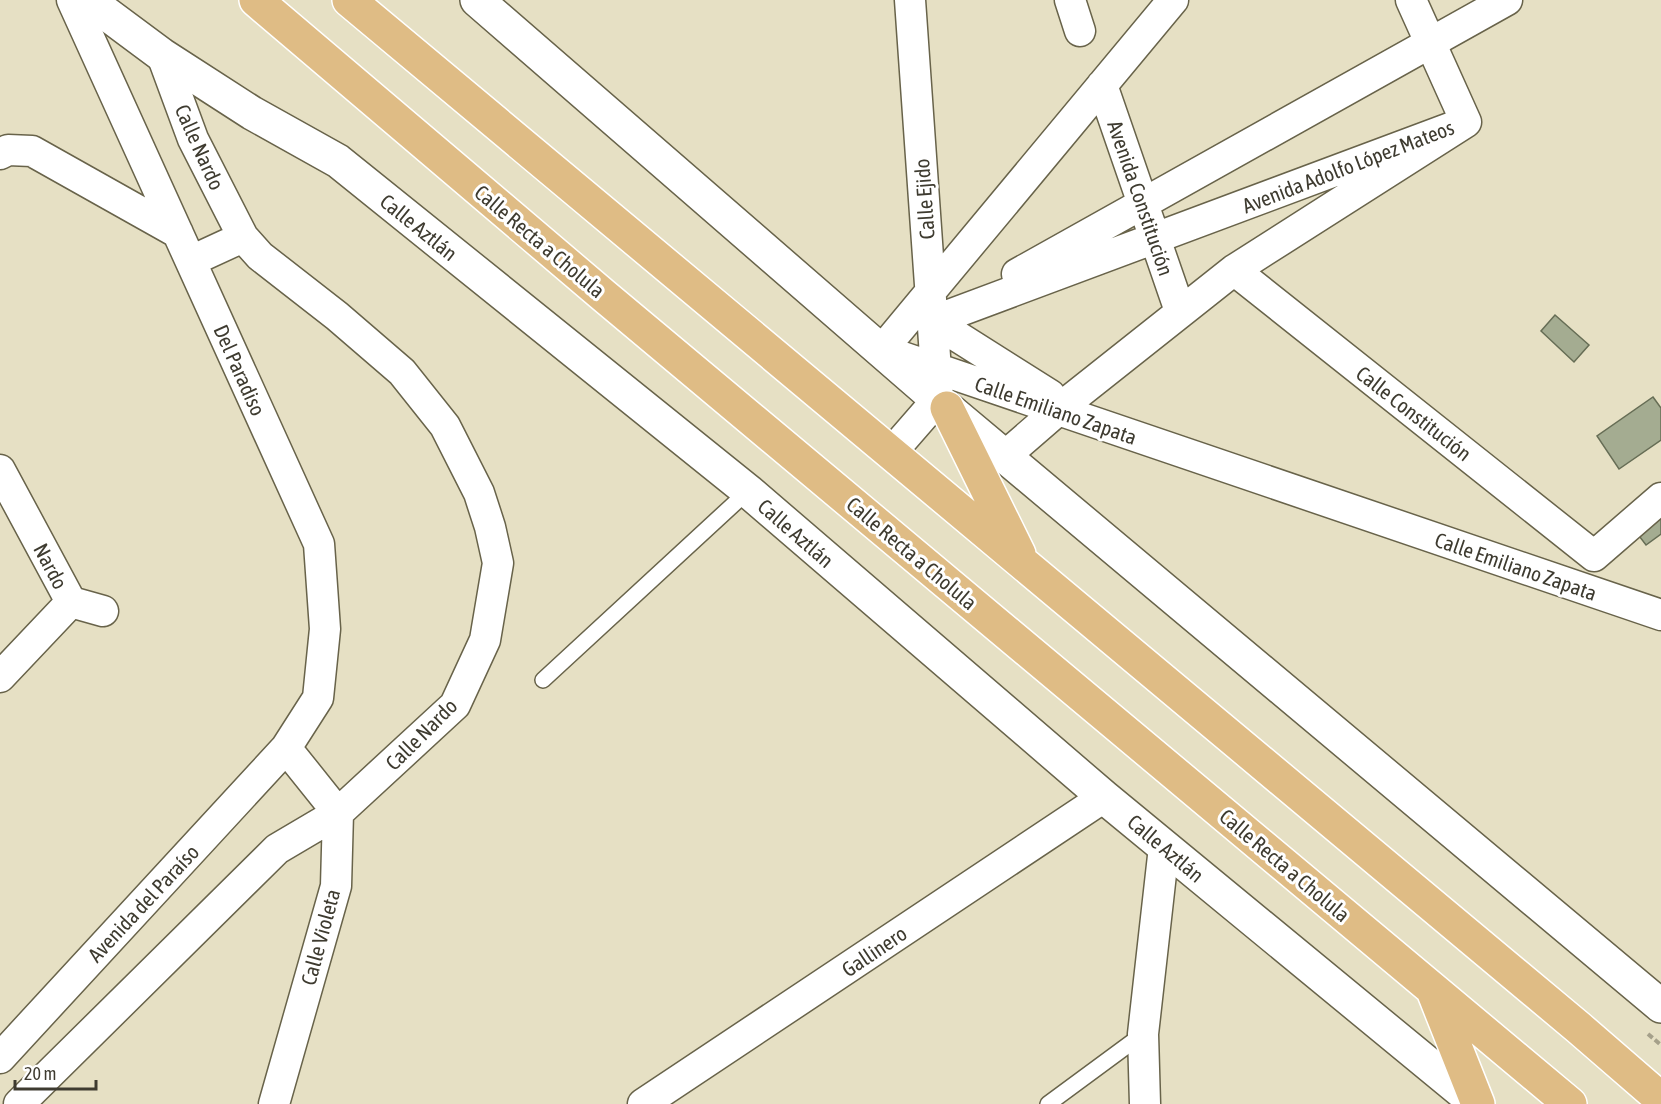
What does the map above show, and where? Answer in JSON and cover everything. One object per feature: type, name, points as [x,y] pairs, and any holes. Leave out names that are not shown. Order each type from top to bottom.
[{"type":"main road","name":"Calle Aztlán","points":[[88,0],[162,56],[252,113],[338,161],[748,491],[1104,797],[1477,1104]]},
{"type":"main road","name":"Calle Recta a Cholula","points":[[256,0],[603,295],[1570,1104]]},
{"type":"main road","points":[[349,0],[1661,1099]]},
{"type":"main road","points":[[477,0],[882,350],[940,392],[1005,456],[1657,996]]},
{"type":"main road","points":[[940,392],[1024,564]]},
{"type":"main road","points":[[1432,989],[1477,1104]]},
{"type":"street","name":"Del Paradiso","points":[[72,0],[319,544],[325,629],[318,698],[286,748]]},
{"type":"street","points":[[1070,0],[1080,31]]},
{"type":"street","points":[[882,350],[1173,0]]},
{"type":"street","points":[[1411,0],[1466,122]]},
{"type":"street","name":"Avenida Adolfo López Mateos","points":[[933,326],[1143,204],[1507,0]]},
{"type":"street","name":"Calle Ejido","points":[[914,3],[933,326],[940,392]]},
{"type":"street","name":"Calle Nardo","points":[[19,1104],[278,849],[338,813],[455,705],[485,640],[498,563],[479,493],[445,426],[438,417],[402,372],[337,316],[261,256],[243,237],[193,139],[162,56]]},
{"type":"street","name":"Avenida Constitución","points":[[1102,85],[1180,311]]},
{"type":"street","name":"Avenida Adolfo López Mateos","points":[[882,350],[933,326],[1156,238],[1466,122]]},
{"type":"street","name":"Avenida Adolfo López Mateos","points":[[1005,456],[1061,407],[1234,270],[1466,122]]},
{"type":"street","points":[[0,154],[8,150],[32,151],[178,233]]},
{"type":"street","points":[[191,261],[243,237]]},
{"type":"street","name":"Calle Constitución","points":[[1234,270],[1594,556],[1661,498]]},
{"type":"street","points":[[933,326],[1061,407]]},
{"type":"street","points":[[891,453],[940,392]]},
{"type":"street","name":"Calle Emiliano Zapata","points":[[940,392],[1061,407],[1659,608]]},
{"type":"street","name":"Nardo","points":[[0,470],[71,602],[0,677]]},
{"type":"street","points":[[71,602],[103,611]]},
{"type":"street","points":[[286,748],[338,813]]},
{"type":"street","name":"Avenida del Paraíso","points":[[0,1058],[286,748]]},
{"type":"street","name":"Gallinero","points":[[643,1104],[1104,797]]},
{"type":"street","name":"Calle Violeta","points":[[274,1104],[336,886],[338,813]]},
{"type":"street","points":[[1145,1104],[1143,1034],[1164,847]]},
{"type":"lane","points":[[543,680],[748,491]]},
{"type":"lane","points":[[1048,1104],[1143,1034]]},
{"type":"building","points":[[1555,315],[1589,345],[1574,362],[1541,331]]},
{"type":"building","points":[[1653,397],[1661,408],[1661,440],[1619,469],[1597,436]]},
{"type":"building","points":[[1661,507],[1661,534],[1646,545],[1633,528]]}]
